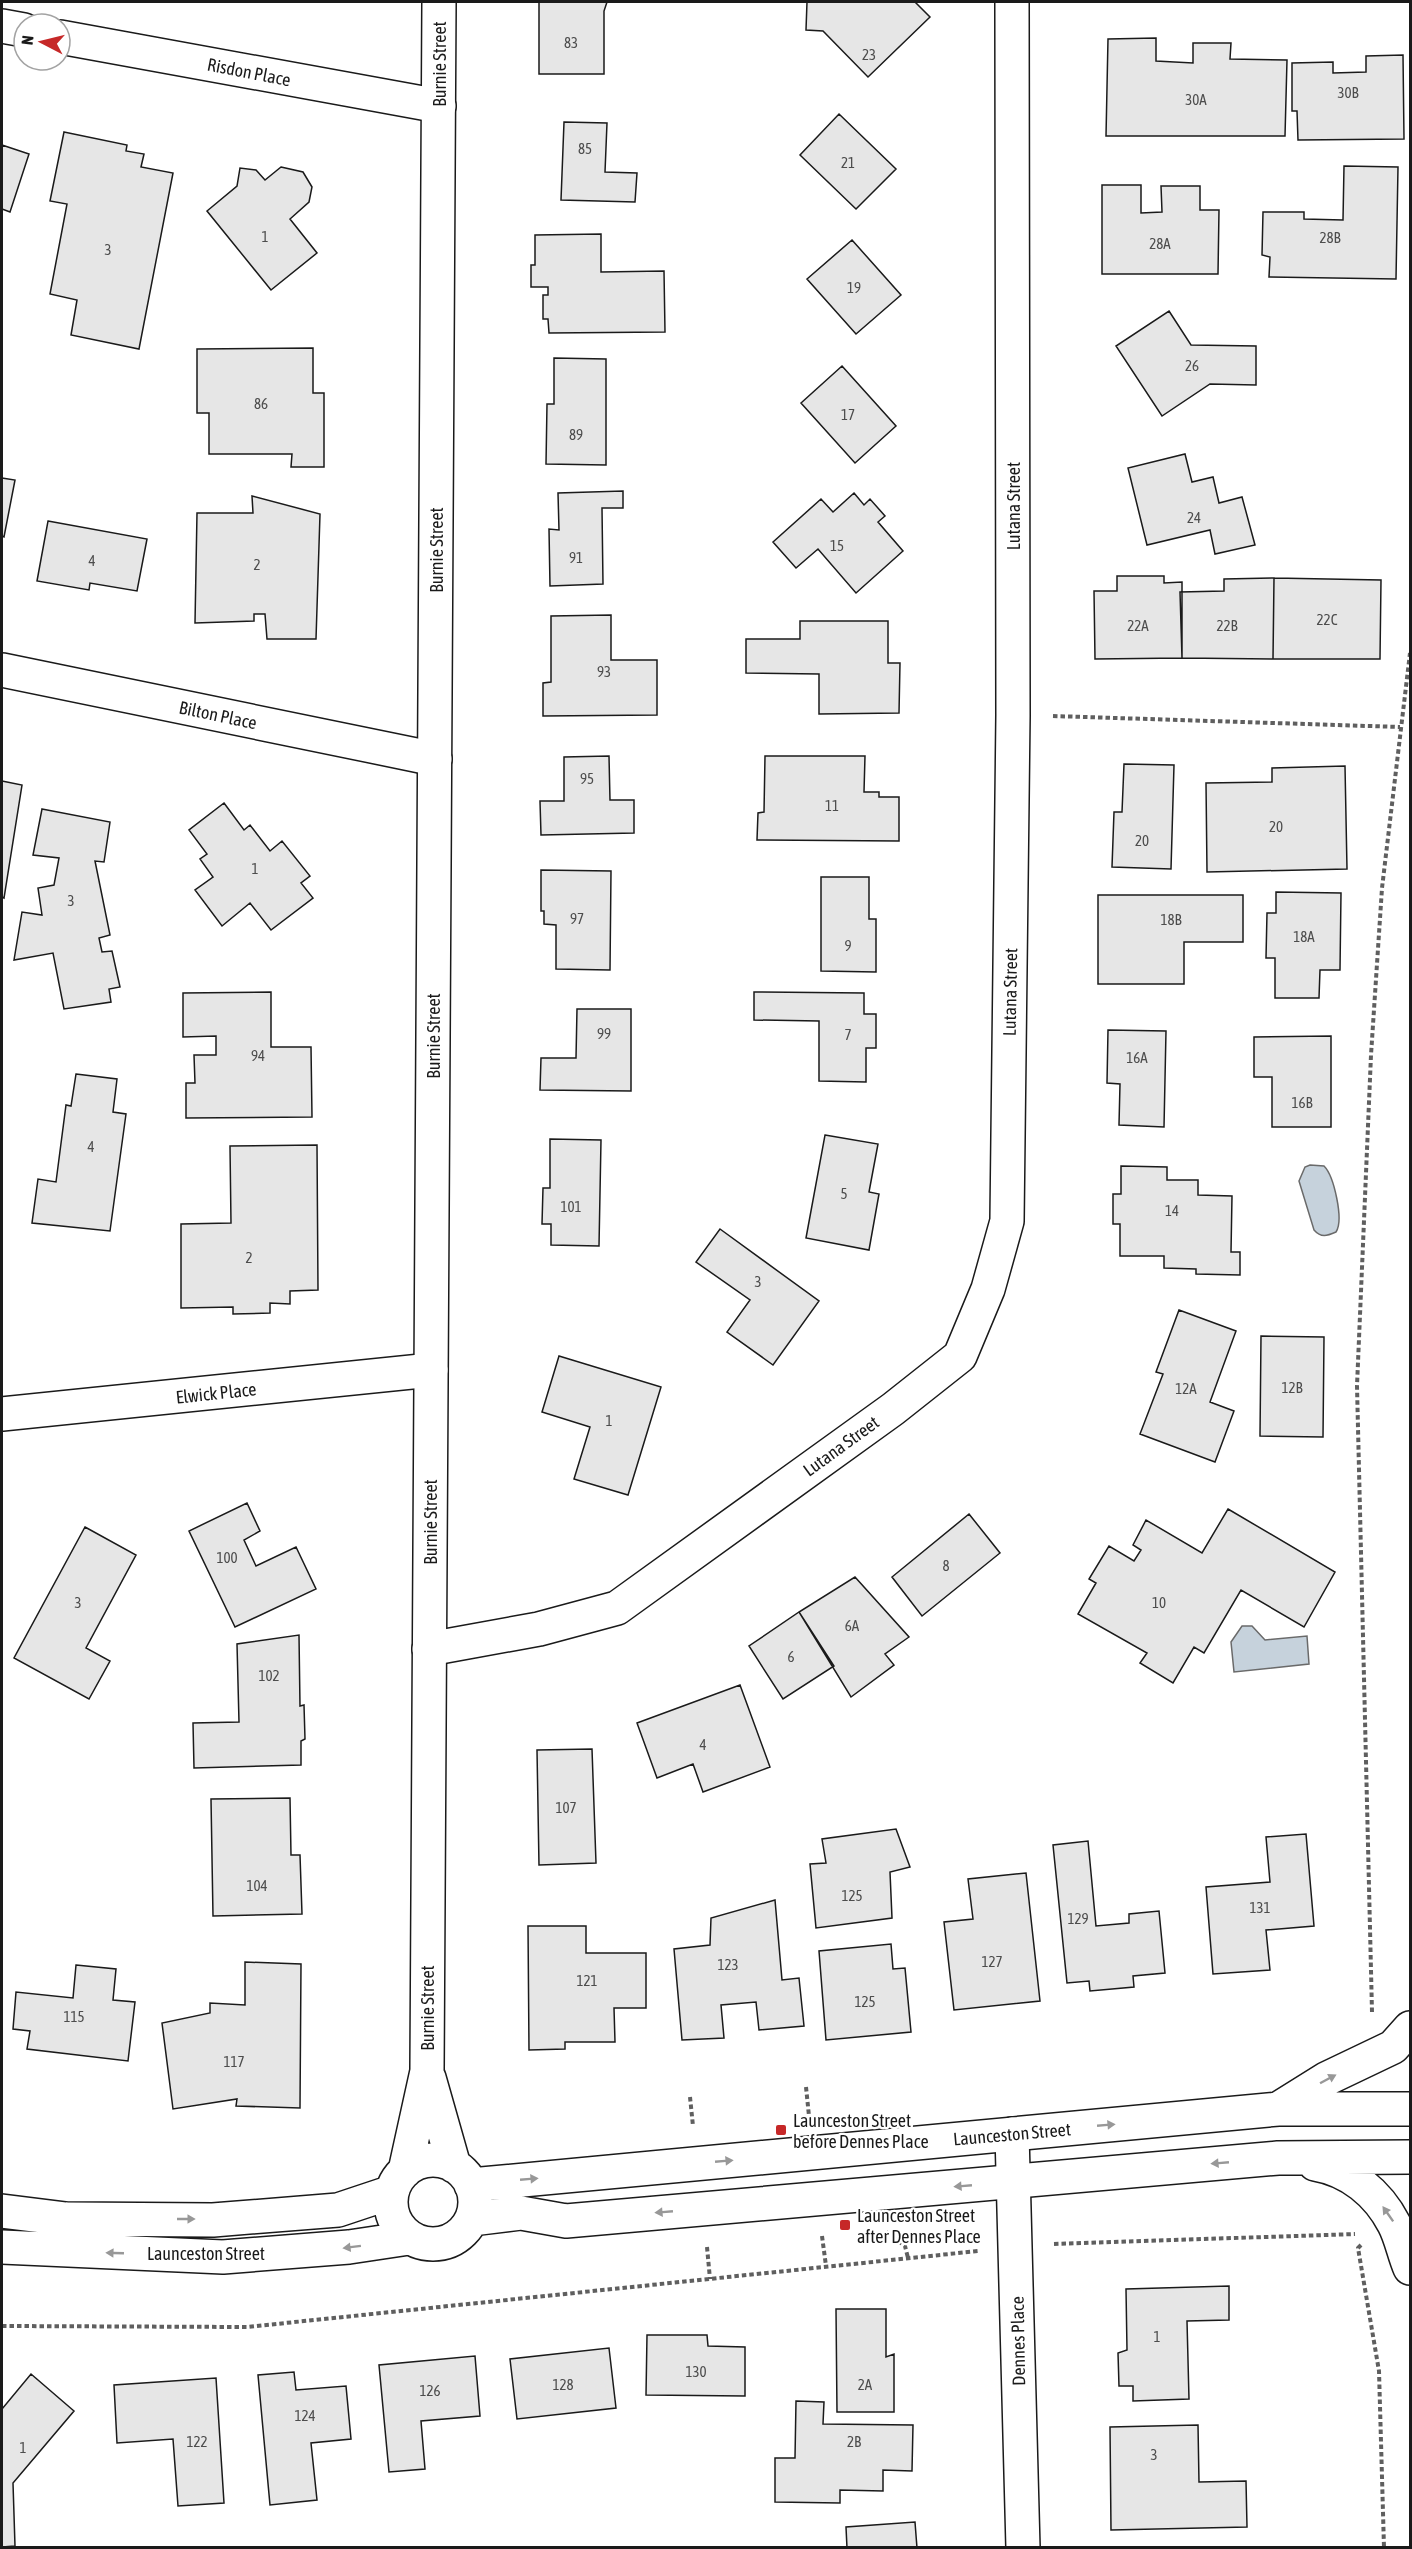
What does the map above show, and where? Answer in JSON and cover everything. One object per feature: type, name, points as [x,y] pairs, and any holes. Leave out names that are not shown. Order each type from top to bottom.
[{"type":"street","name":"Burnie Street","points":[[399,2181],[427,2071],[439,2]]},
{"type":"street","name":"Lutana Street","points":[[429,1649],[539,1629],[617,1608],[893,1409],[960,1356],[988,1289],[1007,1221],[1013,715],[1012,2]]},
{"type":"street","name":"Risdon Place","points":[[72,39],[439,106]]},
{"type":"street","name":"Bilton Place","points":[[2,670],[435,759]]},
{"type":"street","name":"Elwick Place","points":[[2,1414],[431,1370]]},
{"type":"street","points":[[1278,2109],[1326,2079],[1393,2047],[1410,2028]]},
{"type":"street","name":"Burnie Street","points":[[427,2071],[463,2175]]},
{"type":"street","name":"Launceston Street","points":[[463,2175],[1012,2134],[1278,2109],[1410,2109]]},
{"type":"street","name":"Dennes Place","points":[[1012,2134],[1023,2547]]},
{"type":"street","points":[[472,2219],[521,2213],[566,2221],[1278,2158],[1410,2157]]},
{"type":"street","points":[[1278,2158],[1330,2166],[1369,2188],[1394,2224],[1410,2268]]},
{"type":"street","points":[[429,2161],[442,2161],[463,2175],[475,2202],[472,2219],[463,2232],[451,2241],[437,2245],[409,2238],[394,2218],[399,2181],[429,2161]]},
{"type":"street","name":"Launceston Street","points":[[2,2211],[66,2219],[213,2220],[338,2210],[399,2181]]},
{"type":"street","name":"Launceston Street","points":[[2,2247],[223,2257],[349,2247],[409,2238]]},
{"type":"path","points":[[1372,2021],[1357,1386],[1380,910],[1410,653]]},
{"type":"path","points":[[1013,715],[1400,727]]},
{"type":"path","points":[[2,2326],[247,2327],[1015,2247],[1367,2234]]},
{"type":"path","points":[[1363,2241],[1358,2248],[1379,2371],[1383,2547]]},
{"type":"shaded area","points":[[1324,1166],[1328,1171],[1338,1208],[1339,1218],[1336,1232],[1324,1236],[1314,1230],[1299,1181],[1305,1167]]},
{"type":"shaded area","points":[[1242,1626],[1252,1626],[1265,1640],[1307,1636],[1309,1664],[1234,1672],[1231,1642]]},
{"type":"building","points":[[539,2],[607,2],[604,11],[604,74],[539,74]]},
{"type":"building","points":[[807,2],[915,2],[930,17],[868,77],[823,31],[806,30]]},
{"type":"building","points":[[1156,38],[1156,61],[1193,63],[1193,43],[1231,43],[1230,59],[1287,60],[1285,136],[1106,136],[1108,39]]},
{"type":"building","points":[[1403,55],[1404,139],[1298,140],[1297,111],[1292,111],[1292,63],[1333,62],[1333,73],[1366,72],[1366,56]]},
{"type":"building","points":[[839,114],[896,169],[856,209],[800,155]]},
{"type":"building","points":[[564,122],[607,123],[605,172],[637,173],[635,202],[561,200]]},
{"type":"building","points":[[64,132],[127,145],[126,151],[144,154],[141,167],[173,173],[139,349],[71,335],[77,300],[50,294],[67,204],[50,201]]},
{"type":"building","points":[[2,145],[29,154],[10,212],[2,209]]},
{"type":"building","points":[[1344,166],[1398,167],[1396,279],[1269,277],[1270,257],[1262,255],[1263,212],[1304,212],[1304,219],[1343,220]]},
{"type":"building","points":[[281,167],[303,172],[312,187],[309,202],[290,219],[317,253],[271,290],[207,211],[237,186],[240,168],[256,170],[265,180]]},
{"type":"building","points":[[1102,185],[1141,185],[1141,213],[1162,212],[1161,186],[1200,186],[1200,210],[1219,210],[1218,274],[1102,274]]},
{"type":"building","points":[[601,234],[601,272],[664,271],[665,332],[549,333],[548,319],[543,319],[543,295],[548,295],[548,287],[531,287],[531,265],[535,265],[535,235]]},
{"type":"building","points":[[852,240],[901,295],[856,334],[807,279]]},
{"type":"building","points":[[1169,311],[1191,345],[1256,346],[1256,385],[1210,384],[1162,416],[1116,346]]},
{"type":"building","points":[[313,348],[313,393],[324,393],[324,467],[291,467],[292,454],[209,454],[209,413],[197,413],[197,349]]},
{"type":"building","points":[[554,358],[606,359],[606,465],[546,464],[547,404],[554,404]]},
{"type":"building","points":[[842,366],[896,426],[855,463],[801,403]]},
{"type":"building","points":[[1185,454],[1192,482],[1213,477],[1219,503],[1242,497],[1255,545],[1215,554],[1210,530],[1147,545],[1128,468]]},
{"type":"building","points":[[2,478],[15,480],[4,537],[2,536]]},
{"type":"building","points":[[623,491],[623,508],[602,508],[603,584],[550,586],[549,529],[559,530],[558,493]]},
{"type":"building","points":[[854,493],[864,505],[870,499],[885,516],[878,522],[903,551],[856,593],[818,549],[796,568],[773,542],[821,499],[833,512]]},
{"type":"building","points":[[252,496],[320,514],[316,639],[267,639],[265,614],[254,614],[254,621],[195,623],[197,513],[253,513]]},
{"type":"building","points":[[48,521],[147,539],[137,591],[90,583],[89,590],[37,581]]},
{"type":"building","points":[[1117,576],[1164,576],[1164,583],[1182,582],[1182,658],[1095,659],[1094,591],[1117,591]]},
{"type":"building","points":[[1274,578],[1273,659],[1182,658],[1180,592],[1224,591],[1224,579]]},
{"type":"building","points":[[1274,578],[1381,580],[1380,659],[1273,659]]},
{"type":"building","points":[[611,615],[611,660],[657,660],[657,715],[543,716],[543,683],[551,682],[551,616]]},
{"type":"building","points":[[800,621],[888,621],[888,663],[900,663],[899,713],[819,714],[819,674],[746,673],[746,639],[800,639]]},
{"type":"building","points":[[609,756],[610,800],[634,800],[634,833],[541,835],[540,801],[564,801],[564,757]]},
{"type":"building","points":[[765,756],[865,756],[864,792],[879,792],[879,797],[899,797],[899,841],[757,840],[758,813],[764,812]]},
{"type":"building","points":[[1124,764],[1174,765],[1171,869],[1112,867],[1114,812],[1122,812]]},
{"type":"building","points":[[1345,766],[1347,869],[1207,872],[1206,783],[1272,782],[1272,768]]},
{"type":"building","points":[[2,781],[22,785],[4,898],[2,897]]},
{"type":"building","points":[[224,803],[244,830],[250,825],[270,851],[282,841],[310,876],[301,883],[313,898],[271,930],[250,903],[222,926],[195,890],[213,877],[200,859],[207,854],[189,830]]},
{"type":"building","points":[[42,809],[110,822],[104,862],[95,861],[110,935],[99,938],[102,952],[112,951],[120,987],[109,989],[111,1002],[64,1009],[53,953],[14,960],[22,912],[42,915],[38,888],[54,885],[59,858],[33,855]]},
{"type":"building","points":[[541,870],[611,871],[610,970],[556,969],[556,925],[544,924],[544,911],[541,911]]},
{"type":"building","points":[[821,877],[869,877],[869,919],[876,919],[876,972],[821,971]]},
{"type":"building","points":[[1276,892],[1341,893],[1340,970],[1320,970],[1319,998],[1275,998],[1275,958],[1266,958],[1267,913],[1276,913]]},
{"type":"building","points":[[1098,895],[1243,895],[1243,942],[1184,942],[1184,984],[1098,984]]},
{"type":"building","points":[[271,992],[271,1047],[311,1047],[312,1117],[186,1118],[186,1083],[195,1083],[194,1055],[216,1055],[216,1036],[183,1037],[183,993]]},
{"type":"building","points":[[754,992],[864,993],[864,1014],[876,1014],[876,1048],[866,1048],[866,1082],[819,1081],[819,1021],[754,1020]]},
{"type":"building","points":[[577,1009],[631,1009],[631,1091],[540,1090],[541,1058],[576,1058]]},
{"type":"building","points":[[1108,1030],[1166,1031],[1164,1127],[1119,1125],[1120,1084],[1107,1083]]},
{"type":"building","points":[[1331,1036],[1331,1127],[1272,1127],[1272,1077],[1254,1077],[1254,1037]]},
{"type":"building","points":[[76,1074],[117,1079],[113,1112],[126,1114],[110,1231],[32,1223],[38,1179],[56,1182],[66,1105],[71,1106]]},
{"type":"building","points":[[825,1135],[878,1144],[869,1192],[879,1194],[869,1250],[806,1238]]},
{"type":"building","points":[[550,1139],[601,1140],[599,1246],[551,1245],[551,1224],[542,1224],[543,1188],[550,1188]]},
{"type":"building","points":[[317,1145],[318,1290],[290,1291],[290,1304],[270,1303],[270,1313],[233,1314],[233,1307],[181,1308],[181,1224],[231,1223],[230,1146]]},
{"type":"building","points":[[1121,1166],[1167,1167],[1167,1180],[1198,1180],[1198,1195],[1232,1196],[1231,1252],[1240,1252],[1240,1275],[1196,1274],[1196,1269],[1164,1268],[1164,1256],[1120,1256],[1120,1224],[1113,1224],[1113,1194],[1121,1194]]},
{"type":"building","points":[[720,1229],[819,1301],[773,1365],[727,1332],[750,1300],[696,1262]]},
{"type":"building","points":[[1179,1310],[1236,1331],[1210,1402],[1234,1411],[1215,1462],[1140,1434],[1163,1374],[1156,1372]]},
{"type":"building","points":[[1261,1336],[1324,1337],[1323,1437],[1260,1436]]},
{"type":"building","points":[[559,1356],[661,1387],[628,1495],[574,1479],[590,1427],[542,1412]]},
{"type":"building","points":[[247,1503],[260,1531],[244,1540],[256,1566],[296,1547],[316,1589],[235,1627],[189,1531]]},
{"type":"building","points":[[1228,1509],[1335,1572],[1304,1627],[1241,1590],[1204,1653],[1194,1647],[1173,1683],[1140,1663],[1147,1653],[1078,1614],[1096,1583],[1089,1579],[1109,1546],[1134,1561],[1141,1550],[1133,1545],[1146,1520],[1202,1553]]},
{"type":"building","points":[[969,1514],[1000,1553],[922,1616],[892,1577]]},
{"type":"building","points":[[85,1527],[136,1555],[86,1648],[110,1661],[89,1699],[14,1658]]},
{"type":"building","points":[[855,1577],[909,1637],[885,1654],[894,1665],[851,1697],[799,1612]]},
{"type":"building","points":[[799,1612],[834,1666],[783,1699],[749,1646]]},
{"type":"building","points":[[299,1635],[300,1706],[304,1705],[305,1739],[301,1741],[301,1765],[194,1768],[193,1723],[239,1722],[237,1644]]},
{"type":"building","points":[[740,1685],[770,1767],[703,1792],[693,1764],[657,1778],[637,1723]]},
{"type":"building","points":[[592,1749],[596,1863],[539,1865],[537,1750]]},
{"type":"building","points":[[290,1798],[291,1855],[300,1855],[302,1914],[213,1916],[211,1799]]},
{"type":"building","points":[[896,1829],[910,1867],[890,1872],[892,1918],[816,1928],[810,1864],[826,1863],[822,1839]]},
{"type":"building","points":[[1306,1834],[1314,1926],[1266,1930],[1270,1970],[1213,1974],[1206,1887],[1270,1882],[1266,1837]]},
{"type":"building","points":[[1088,1841],[1096,1926],[1129,1923],[1129,1914],[1159,1911],[1165,1973],[1133,1976],[1134,1987],[1090,1991],[1089,1981],[1067,1983],[1053,1845]]},
{"type":"building","points":[[1026,1873],[1040,2001],[954,2010],[944,1922],[973,1919],[968,1879]]},
{"type":"building","points":[[775,1900],[782,1980],[799,1978],[804,2026],[759,2030],[756,2002],[721,2005],[724,2038],[682,2040],[674,1949],[710,1945],[711,1918]]},
{"type":"building","points":[[528,1926],[586,1926],[586,1953],[646,1953],[646,2008],[614,2008],[615,2042],[565,2042],[565,2049],[529,2050]]},
{"type":"building","points":[[891,1944],[893,1969],[905,1968],[911,2032],[826,2040],[819,1951]]},
{"type":"building","points":[[245,1962],[301,1964],[300,2108],[236,2106],[237,2099],[173,2109],[162,2023],[210,2013],[210,2003],[245,2005]]},
{"type":"building","points":[[76,1965],[116,1969],[113,2000],[135,2002],[128,2061],[27,2049],[30,2031],[13,2029],[16,1992],[73,1998]]},
{"type":"building","points":[[1229,2286],[1229,2320],[1187,2321],[1189,2399],[1133,2401],[1133,2386],[1119,2386],[1118,2353],[1127,2350],[1126,2289]]},
{"type":"building","points":[[836,2309],[886,2309],[886,2357],[894,2354],[894,2412],[837,2412]]},
{"type":"building","points":[[647,2335],[707,2335],[708,2346],[745,2347],[745,2396],[646,2395]]},
{"type":"building","points":[[609,2348],[616,2408],[517,2419],[510,2359]]},
{"type":"building","points":[[475,2356],[480,2416],[421,2421],[425,2469],[389,2472],[379,2365]]},
{"type":"building","points":[[294,2372],[296,2390],[346,2386],[351,2439],[311,2443],[317,2500],[270,2505],[258,2375]]},
{"type":"building","points":[[31,2374],[74,2411],[13,2483],[15,2546],[2,2547],[2,2409]]},
{"type":"building","points":[[216,2378],[224,2503],[178,2506],[173,2439],[117,2443],[114,2385]]},
{"type":"building","points":[[796,2401],[824,2402],[823,2424],[913,2425],[912,2471],[883,2470],[883,2491],[840,2490],[840,2503],[775,2502],[775,2458],[795,2458]]},
{"type":"building","points":[[1198,2425],[1199,2482],[1246,2481],[1247,2527],[1111,2530],[1110,2427]]},
{"type":"building","points":[[915,2522],[917,2548],[847,2548],[846,2527]]},
{"type":"place","name":"Launceston Street before Dennes Place","points":[[781,2130]]},
{"type":"place","name":"Launceston Street after Dennes Place","points":[[845,2225]]}]
